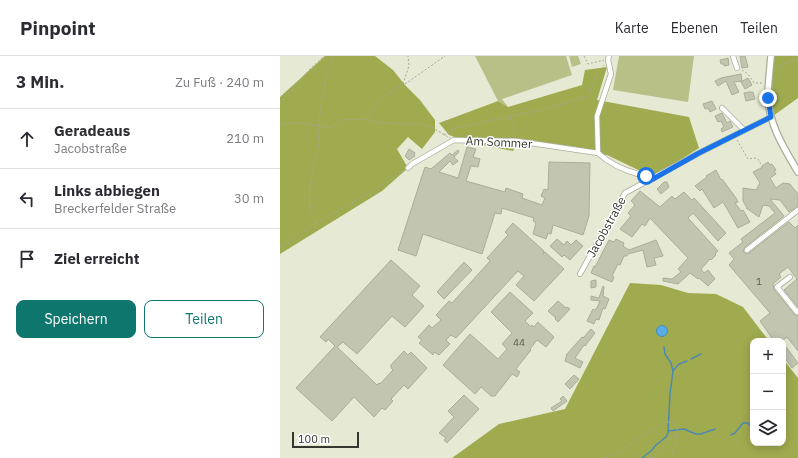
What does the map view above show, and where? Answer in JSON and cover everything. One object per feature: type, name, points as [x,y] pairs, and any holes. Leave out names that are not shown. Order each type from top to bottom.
[{"type":"main road","points":[[771,56],[768,98],[771,117],[780,141],[798,172]]},
{"type":"street","points":[[733,56],[738,68]]},
{"type":"street","points":[[608,58],[611,74],[597,116],[598,153],[606,160],[639,175],[653,179]]},
{"type":"street","points":[[722,108],[744,130]]},
{"type":"street","name":"Jacobstraße","points":[[580,274],[625,193],[699,153],[771,117]]},
{"type":"street","name":"Am Sommer","points":[[408,168],[412,164],[454,140],[510,141],[598,153]]},
{"type":"street","points":[[747,250],[798,210]]},
{"type":"street","points":[[790,277],[777,287],[797,312],[798,311]]},
{"type":"path","points":[[280,103],[309,70],[324,56]]},
{"type":"path","points":[[316,223],[311,213],[309,200],[314,162],[319,143],[322,98],[328,68],[334,56]]},
{"type":"path","points":[[403,85],[409,66],[408,56]]},
{"type":"path","points":[[367,119],[382,98],[445,56]]},
{"type":"path","points":[[584,56],[588,64],[608,58]]},
{"type":"path","points":[[444,135],[456,128],[549,108],[588,96],[595,78],[608,58]]},
{"type":"path","points":[[770,74],[780,65],[798,59]]},
{"type":"path","points":[[738,68],[748,74],[754,83],[763,84]]},
{"type":"path","points":[[510,117],[515,130],[510,141]]},
{"type":"path","points":[[280,124],[313,124],[330,128],[342,120],[367,119],[380,123],[420,124],[430,127],[454,140]]},
{"type":"path","points":[[735,135],[748,159],[758,159],[763,168]]},
{"type":"path","points":[[280,247],[316,223],[371,192],[408,168]]},
{"type":"path","points":[[606,458],[663,423],[670,422],[675,424],[678,432],[671,458]]},
{"type":"path","points":[[652,458],[672,436],[678,432]]},
{"type":"green space","points":[[325,56],[375,56],[393,70],[420,100],[435,120],[435,132],[422,149],[408,137],[397,149],[408,168],[382,191],[280,254],[280,97]]},
{"type":"green space","points":[[475,56],[566,56],[572,75],[502,99],[508,107],[498,101]]},
{"type":"green space","points":[[569,56],[578,56],[581,64],[572,67]]},
{"type":"green space","points":[[619,56],[694,56],[688,102],[613,90]]},
{"type":"green space","points":[[772,56],[798,56],[798,98],[773,116],[770,85]]},
{"type":"green space","points":[[607,67],[597,100],[689,117],[699,148],[653,177],[607,155],[518,142],[513,151],[468,142],[449,135],[439,123],[498,101],[508,107],[582,85],[585,70]]},
{"type":"green space","points":[[630,283],[661,285],[688,293],[716,294],[743,307],[767,338],[750,338],[750,446],[786,446],[786,363],[798,378],[798,458],[452,458],[499,424],[565,409]]},
{"type":"water","points":[[662,325],[666,327],[668,331],[666,335],[662,337],[658,335],[656,331],[658,327]]},
{"type":"building","points":[[740,56],[745,56],[748,67],[742,68]]},
{"type":"building","points":[[728,58],[729,65],[724,66],[724,64],[721,64],[720,60]]},
{"type":"building","points":[[741,74],[742,81],[734,82],[739,92],[732,95],[726,81],[718,86],[715,81],[721,78]]},
{"type":"building","points":[[748,78],[752,85],[745,89],[741,82]]},
{"type":"building","points":[[753,92],[755,99],[746,101],[744,93]]},
{"type":"building","points":[[712,101],[716,109],[710,112],[708,108],[705,109],[703,104]]},
{"type":"building","points":[[722,113],[727,123],[730,121],[733,127],[722,132],[721,129],[724,127],[721,121],[718,122],[715,116]]},
{"type":"building","points":[[467,147],[476,149],[473,157],[480,159],[478,167],[471,166],[466,181],[505,192],[506,188],[523,194],[522,198],[542,205],[545,198],[541,196],[544,189],[548,190],[549,162],[590,163],[589,216],[583,235],[553,225],[551,234],[548,233],[546,239],[533,234],[536,223],[533,221],[534,218],[502,208],[501,214],[495,213],[482,254],[423,234],[416,256],[398,250],[425,167],[431,169],[450,153],[452,155],[458,150],[459,152],[454,157],[458,161],[453,165],[450,161],[439,172],[458,178]]},
{"type":"building","points":[[409,149],[415,153],[415,156],[409,160],[405,156]]},
{"type":"building","points":[[768,162],[770,165],[772,164],[776,170],[774,171],[776,174],[770,178],[776,188],[783,183],[790,184],[798,194],[798,206],[789,212],[780,200],[770,199],[784,216],[745,247],[743,251],[746,254],[749,253],[789,222],[795,228],[798,225],[798,307],[784,290],[797,279],[788,267],[779,274],[781,277],[773,284],[774,289],[794,314],[798,316],[798,351],[787,337],[772,338],[760,321],[770,313],[729,265],[734,259],[729,253],[743,242],[741,239],[775,213],[769,206],[763,205],[759,217],[746,208],[743,201],[743,188],[756,190],[760,183],[753,172],[763,167],[762,166]]},
{"type":"building","points":[[716,170],[721,180],[722,179],[736,198],[738,202],[735,203],[741,211],[743,210],[750,222],[738,228],[723,202],[714,208],[702,189],[700,191],[695,186],[707,177],[706,176]]},
{"type":"building","points":[[664,182],[667,182],[669,187],[661,194],[657,189]]},
{"type":"building","points":[[640,191],[660,207],[672,196],[675,199],[684,192],[692,200],[694,198],[726,233],[718,241],[693,213],[688,218],[718,251],[715,254],[716,255],[701,269],[704,273],[708,270],[715,279],[708,286],[699,278],[698,279],[690,273],[678,284],[663,281],[663,278],[672,279],[681,272],[678,269],[688,258],[650,218],[645,226],[642,224],[632,237],[620,229],[631,216],[628,213],[635,205],[631,201]]},
{"type":"building","points":[[513,223],[544,251],[543,254],[545,252],[564,269],[534,301],[516,285],[524,276],[518,271],[456,338],[451,335],[446,340],[450,344],[439,355],[434,352],[433,355],[419,343],[422,340],[418,337],[429,325],[432,328],[441,320],[436,315],[449,301],[452,303],[490,261],[487,258],[508,235],[505,232]]},
{"type":"building","points":[[557,239],[564,245],[567,241],[571,245],[576,240],[583,246],[570,260],[564,255],[562,257],[550,246]]},
{"type":"building","points":[[616,239],[624,243],[623,246],[629,250],[656,240],[663,256],[654,258],[656,265],[647,267],[643,250],[624,256],[620,265],[618,264],[612,276],[614,277],[612,282],[591,273],[609,240],[614,242]]},
{"type":"building","points":[[391,260],[420,286],[412,295],[424,306],[405,327],[392,316],[357,354],[343,342],[337,347],[377,385],[379,383],[380,384],[393,370],[391,365],[404,351],[408,355],[411,352],[427,368],[408,389],[404,385],[391,399],[393,401],[385,410],[382,408],[374,417],[354,397],[332,421],[296,388],[335,346],[328,339],[326,342],[320,337]]},
{"type":"building","points":[[464,262],[472,270],[444,299],[437,292]]},
{"type":"building","points":[[596,280],[596,287],[591,288],[591,281]]},
{"type":"building","points":[[603,286],[603,296],[609,299],[605,309],[603,308],[599,320],[596,319],[594,324],[587,321],[593,309],[594,310],[597,308],[600,301],[591,300],[591,296],[599,298]]},
{"type":"building","points":[[510,292],[533,313],[525,321],[531,327],[532,325],[534,327],[538,322],[554,337],[546,347],[537,340],[516,369],[520,372],[517,377],[512,374],[495,396],[491,396],[481,387],[475,394],[443,365],[470,334],[498,359],[507,349],[502,344],[512,333],[491,312]]},
{"type":"building","points":[[558,301],[566,308],[567,307],[570,309],[558,322],[555,319],[556,318],[548,311]]},
{"type":"building","points":[[591,329],[595,333],[575,358],[583,362],[580,368],[565,361],[567,354]]},
{"type":"building","points":[[786,347],[798,363],[792,368],[786,359]]},
{"type":"building","points":[[574,375],[579,379],[570,389],[565,384]]},
{"type":"building","points":[[464,395],[479,409],[447,443],[444,440],[446,438],[439,433],[454,417],[448,411]]},
{"type":"building","points":[[563,396],[567,401],[553,411],[551,408],[562,401],[560,399]]},
{"type":"waterway","points":[[642,458],[666,437],[668,433],[673,371],[671,363],[665,354],[664,347]]},
{"type":"waterway","points":[[691,359],[701,354]]},
{"type":"waterway","points":[[673,371],[679,364],[687,361]]},
{"type":"waterway","points":[[731,435],[735,433],[743,423],[748,423],[750,426]]},
{"type":"waterway","points":[[668,431],[684,429],[696,434],[701,434],[715,429]]},
{"type":"route","points":[[646,176],[653,179],[699,153],[771,117],[768,98]]}]
